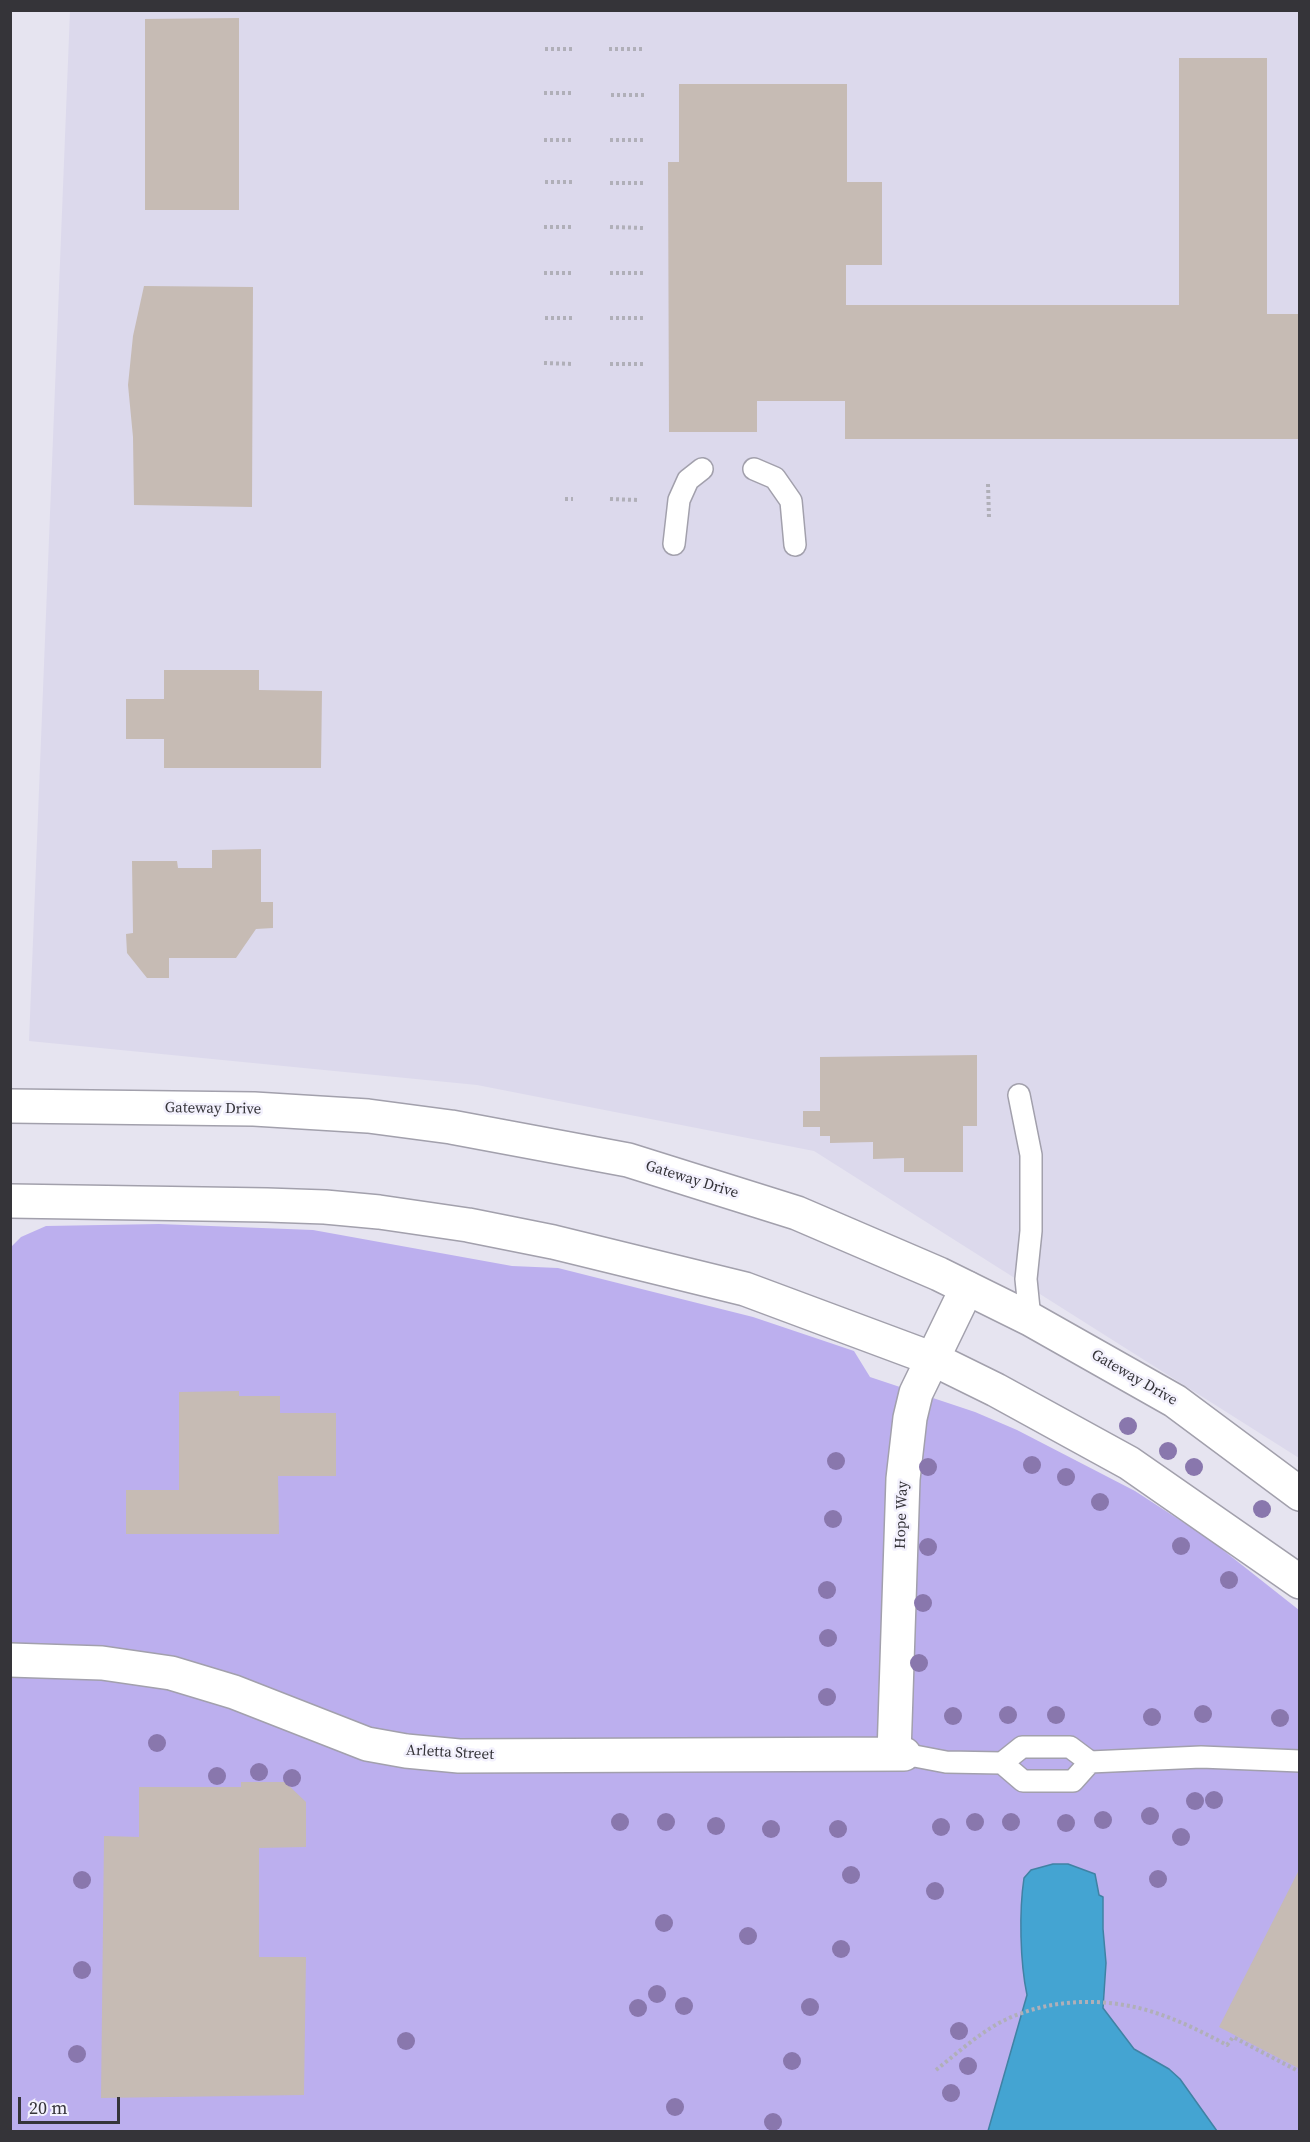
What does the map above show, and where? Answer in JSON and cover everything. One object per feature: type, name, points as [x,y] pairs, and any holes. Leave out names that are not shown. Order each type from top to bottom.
[{"type":"street","name":"Gateway Drive","points":[[10,1107],[254,1109],[368,1116],[540,1142],[628,1161],[797,1213],[967,1288],[1030,1319],[1175,1401],[1299,1494]]},
{"type":"street","points":[[10,1201],[325,1207],[379,1212],[468,1225],[553,1242],[745,1289],[933,1359],[996,1390],[1129,1463],[1299,1582]]},
{"type":"street","name":"Hope Way","points":[[899,1754],[903,1479],[910,1418],[916,1393],[967,1288]]},
{"type":"street","name":"Arletta Street","points":[[10,1660],[102,1663],[171,1673],[234,1692],[367,1744],[406,1751],[459,1756],[899,1754]]},
{"type":"lane","points":[[674,544],[679,500],[688,480],[702,469]]},
{"type":"lane","points":[[754,469],[775,478],[791,501],[795,545]]},
{"type":"lane","points":[[1018,1095],[1030,1155],[1031,1232],[1026,1279],[1030,1319]]},
{"type":"lane","points":[[1002,1763],[1022,1747],[1070,1747],[1090,1762],[1201,1757],[1299,1761]]},
{"type":"lane","points":[[899,1754],[946,1762],[1002,1763],[1023,1781],[1073,1781],[1090,1762]]},
{"type":"path","points":[[545,49],[574,49]]},
{"type":"path","points":[[609,49],[645,49]]},
{"type":"path","points":[[544,93],[574,93]]},
{"type":"path","points":[[611,94],[645,94]]},
{"type":"path","points":[[544,140],[573,140]]},
{"type":"path","points":[[610,140],[645,140]]},
{"type":"path","points":[[545,182],[572,182]]},
{"type":"path","points":[[610,183],[644,183]]},
{"type":"path","points":[[544,227],[573,227]]},
{"type":"path","points":[[610,227],[644,228]]},
{"type":"path","points":[[544,273],[573,273]]},
{"type":"path","points":[[610,273],[644,273]]},
{"type":"path","points":[[545,318],[573,318]]},
{"type":"path","points":[[610,318],[644,318]]},
{"type":"path","points":[[544,363],[573,364]]},
{"type":"path","points":[[610,364],[644,364]]},
{"type":"path","points":[[988,484],[989,518]]},
{"type":"path","points":[[565,500],[573,500]]},
{"type":"path","points":[[610,500],[638,500]]},
{"type":"path","points":[[966,2045],[1016,2016],[1042,2007],[1073,2002],[1104,2002],[1136,2007],[1188,2025]]},
{"type":"path","points":[[936,2070],[999,2023],[1027,2012],[1055,2005],[1082,2002],[1124,2005],[1155,2012],[1188,2025],[1227,2045],[1233,2037],[1299,2072]]},
{"type":"shaded area","points":[[70,11],[1299,11],[1299,1458],[814,1151],[477,1085],[29,1041]]},
{"type":"shaded area","points":[[159,1224],[313,1230],[512,1266],[558,1268],[753,1317],[854,1351],[870,1377],[975,1412],[1017,1430],[1135,1491],[1209,1539],[1299,1610],[1299,2131],[11,2131],[10,1248],[21,1237],[46,1226]]},
{"type":"water","points":[[1053,1864],[1068,1864],[1095,1874],[1099,1895],[1103,1897],[1106,1963],[1103,2008],[1134,2049],[1169,2069],[1180,2079],[1217,2131],[988,2131],[1027,1995],[1021,1936],[1024,1878],[1031,1870]]},
{"type":"building","points":[[239,18],[239,210],[145,210],[145,19]]},
{"type":"building","points":[[1179,58],[1267,58],[1267,314],[1300,314],[1300,439],[845,439],[845,401],[757,401],[757,432],[669,432],[668,162],[679,162],[679,84],[847,84],[847,182],[882,182],[882,265],[846,265],[846,305],[1179,305]]},
{"type":"building","points":[[144,286],[253,287],[252,507],[134,505],[133,437],[128,385],[133,336]]},
{"type":"building","points":[[164,670],[259,670],[259,690],[322,691],[321,768],[164,768],[164,739],[126,739],[126,699],[164,699]]},
{"type":"building","points":[[261,849],[261,902],[273,902],[273,928],[256,929],[236,958],[169,958],[169,978],[147,978],[127,953],[126,934],[133,933],[132,861],[177,861],[178,868],[212,868],[212,850]]},
{"type":"building","points":[[977,1055],[977,1126],[963,1126],[963,1172],[904,1172],[904,1158],[873,1159],[873,1142],[830,1143],[830,1136],[820,1136],[820,1127],[803,1127],[803,1111],[820,1111],[820,1057]]},
{"type":"building","points":[[239,1391],[239,1396],[280,1396],[280,1413],[336,1413],[336,1476],[278,1476],[279,1534],[126,1534],[126,1490],[179,1490],[179,1392]]},
{"type":"building","points":[[241,1782],[285,1782],[306,1802],[306,1847],[259,1848],[259,1957],[306,1957],[304,2095],[101,2098],[104,1836],[139,1837],[139,1787],[241,1787]]},
{"type":"building","points":[[1300,1868],[1300,2069],[1219,2027]]}]
